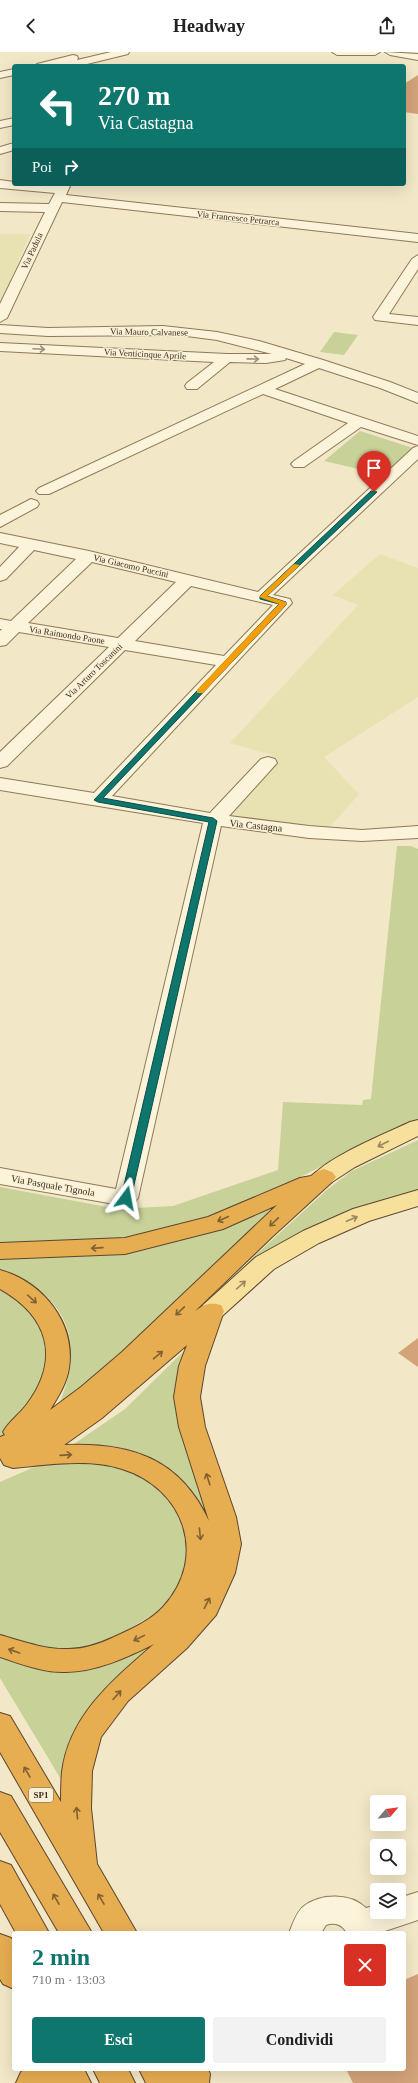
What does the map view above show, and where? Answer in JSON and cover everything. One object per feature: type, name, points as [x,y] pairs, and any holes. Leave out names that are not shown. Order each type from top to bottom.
[{"type":"highway","points":[[0,1251],[125,1246],[215,1223],[324,1177]]},
{"type":"highway","points":[[3,1453],[79,1403],[121,1368],[324,1177]]},
{"type":"highway","points":[[0,1278],[18,1286],[43,1308],[55,1332],[59,1353],[58,1370],[50,1393],[32,1419],[12,1436],[3,1453]]},
{"type":"highway","points":[[3,1453],[53,1439],[93,1411],[212,1311]]},
{"type":"highway","points":[[82,1866],[76,1808],[77,1771],[88,1732],[118,1693],[177,1640],[206,1607],[221,1574],[228,1544],[222,1517],[192,1427],[187,1397],[192,1366],[212,1311]]},
{"type":"highway","points":[[0,1646],[26,1655],[66,1661],[100,1655],[143,1637],[174,1615],[194,1585],[201,1557],[201,1531],[195,1515],[184,1496],[159,1475],[130,1461],[85,1454],[3,1453]]},
{"type":"highway","name":"SP1","points":[[0,1725],[120,1931]]},
{"type":"highway","points":[[0,1805],[75,1931]]},
{"type":"highway","points":[[0,1875],[32,1931]]},
{"type":"highway","points":[[0,1948],[12,1970]]},
{"type":"highway","points":[[33,2083],[54,2071]]},
{"type":"highway","points":[[67,2071],[74,2083]]},
{"type":"highway","points":[[111,2071],[118,2083]]},
{"type":"highway","points":[[157,2071],[164,2083]]},
{"type":"highway","points":[[192,2071],[192,2083]]},
{"type":"main road","points":[[324,1177],[347,1162],[418,1128]]},
{"type":"main road","points":[[212,1311],[265,1263],[311,1237],[361,1215],[418,1198]]},
{"type":"street","points":[[57,52],[74,62],[84,64]]},
{"type":"street","points":[[58,64],[124,52]]},
{"type":"street","points":[[339,55],[375,52]]},
{"type":"street","points":[[390,52],[418,57]]},
{"type":"street","points":[[0,75],[12,72]]},
{"type":"street","points":[[0,125],[12,122]]},
{"type":"street","points":[[1,151],[12,147]]},
{"type":"street","points":[[0,184],[59,195]]},
{"type":"street","points":[[0,207],[59,195]]},
{"type":"street","name":"Via Francesco Petrarca","points":[[59,195],[418,238]]},
{"type":"street","name":"Via Padula","points":[[0,318],[59,195]]},
{"type":"street","points":[[418,259],[380,317],[418,321]]},
{"type":"street","name":"Via Mauro Calvanese","points":[[0,329],[48,332],[135,330],[180,331],[231,339],[290,354],[392,386],[418,399]]},
{"type":"street","name":"Via Venticinque Aprile","points":[[0,347],[266,359],[290,354]]},
{"type":"street","points":[[192,386],[226,358]]},
{"type":"street","points":[[44,490],[318,363]]},
{"type":"street","points":[[262,389],[418,441]]},
{"type":"street","points":[[299,464],[359,422]]},
{"type":"street","points":[[262,597],[418,450]]},
{"type":"street","points":[[0,522],[31,504]]},
{"type":"street","name":"Via Giacomo Puccini","points":[[0,538],[89,556],[284,603],[228,662]]},
{"type":"street","points":[[0,576],[31,544]]},
{"type":"street","points":[[0,641],[7,626],[89,556]]},
{"type":"street","name":"Via Arturo Toscanini","points":[[0,762],[188,580]]},
{"type":"street","name":"Via Raimondo Paone","points":[[7,626],[228,662]]},
{"type":"street","points":[[98,800],[228,662]]},
{"type":"street","points":[[213,821],[268,763]]},
{"type":"street","name":"Via Castagna","points":[[0,784],[213,821],[356,836],[418,832]]},
{"type":"street","name":"Via Pasquale Tignola","points":[[0,1176],[126,1198],[213,821]]},
{"type":"street","points":[[306,1931],[306,1927],[316,1914],[332,1909],[348,1913],[362,1929],[418,1906]]},
{"type":"shaded area","points":[[0,234],[30,234],[0,306]]},
{"type":"shaded area","points":[[380,554],[418,568],[418,697],[324,757],[359,794],[328,829],[229,816],[272,755],[230,743],[358,605],[333,595]]},
{"type":"green space","points":[[334,332],[358,335],[344,355],[320,352]]},
{"type":"green space","points":[[360,431],[413,448],[386,473],[365,468],[363,470],[324,461]]},
{"type":"green space","points":[[397,846],[411,846],[418,849],[418,1120],[379,1137],[261,1197],[201,1222],[113,1241],[0,1244],[0,1187],[134,1212],[136,1208],[173,1206],[278,1170],[283,1102],[362,1105],[363,1100],[371,1099]]},
{"type":"green space","points":[[418,1140],[418,1190],[351,1211],[309,1229],[247,1263],[328,1189],[352,1171]]},
{"type":"green space","points":[[284,1199],[99,1377],[65,1402],[60,1402],[68,1379],[71,1357],[70,1338],[64,1320],[54,1305],[40,1291],[22,1279],[0,1269],[0,1259],[93,1255]]},
{"type":"green space","points":[[0,1290],[25,1306],[43,1327],[52,1365],[13,1429],[0,1438]]},
{"type":"green space","points":[[185,1350],[187,1355],[208,1508],[204,1509],[186,1484],[174,1474],[71,1446],[125,1409]]},
{"type":"green space","points":[[84,1461],[118,1466],[148,1479],[172,1499],[190,1536],[185,1575],[170,1599],[160,1610],[121,1634],[96,1645],[74,1649],[48,1648],[21,1643],[0,1634],[0,1482],[32,1468],[49,1464]]},
{"type":"green space","points":[[166,1633],[62,1781],[0,1678],[0,1657],[28,1665]]},
{"type":"building","points":[[418,75],[418,114],[406,112],[406,83]]},
{"type":"building","points":[[418,1338],[418,1367],[398,1353]]},
{"type":"building","points":[[418,1974],[418,2083],[353,2083],[347,2071],[406,2071],[406,1979]]},
{"type":"slow traffic","points":[[200,691],[284,603],[262,597],[296,565]]},
{"type":"route","points":[[126,1198],[213,821],[98,800],[284,603],[262,597],[374,492]]}]
